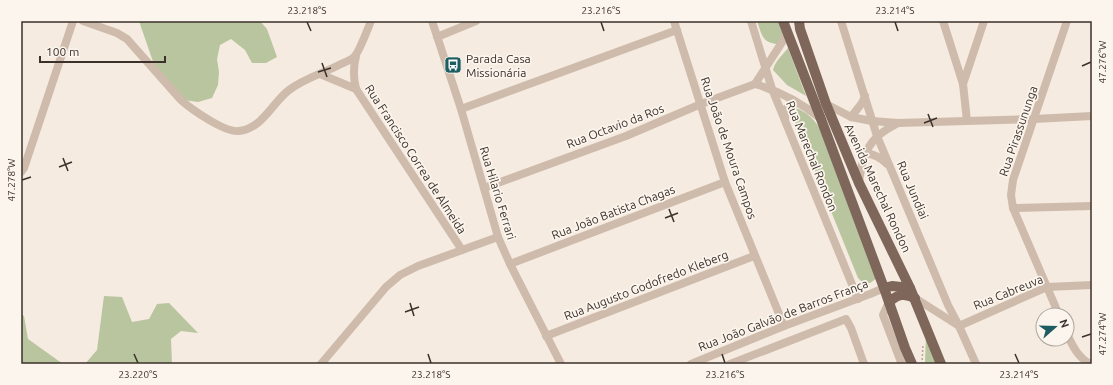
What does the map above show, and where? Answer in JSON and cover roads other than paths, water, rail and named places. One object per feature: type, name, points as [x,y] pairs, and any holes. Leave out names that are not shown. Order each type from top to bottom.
[{"type":"main road","name":"Avenida Marechal Rondon","points":[[783,21],[912,364]]},
{"type":"main road","name":"Avenida Marechal Rondon","points":[[799,21],[800,29],[826,104],[859,183],[915,298],[941,364]]},
{"type":"main road","points":[[884,288],[892,286],[910,288]]},
{"type":"main road","points":[[889,302],[895,297],[906,294],[915,298]]},
{"type":"street","points":[[21,172],[24,168],[73,21]]},
{"type":"street","points":[[83,21],[116,33],[127,39],[190,109],[226,129],[237,131],[249,128],[259,122],[288,91],[303,81],[356,56]]},
{"type":"street","name":"Rua Francisco Correa de Almeida","points":[[371,21],[356,56],[353,70],[353,78],[356,89],[462,250]]},
{"type":"street","name":"Rua Hilario Ferrari","points":[[432,21],[461,109],[498,237],[510,264],[561,364]]},
{"type":"street","points":[[437,37],[476,21]]},
{"type":"street","name":"Rua João de Moura Campos","points":[[674,21],[725,182],[754,256],[784,326]]},
{"type":"street","name":"Rua Marechal Rondon","points":[[751,21],[772,89],[858,299]]},
{"type":"street","name":"Rua Jundiai","points":[[841,21],[877,136],[948,305],[976,364]]},
{"type":"street","points":[[942,21],[963,84],[967,121]]},
{"type":"street","points":[[963,84],[984,21]]},
{"type":"street","name":"Rua Pirassununga","points":[[1056,307],[1013,208],[1012,180],[1067,21]]},
{"type":"street","points":[[461,109],[677,30]]},
{"type":"street","points":[[788,33],[755,84],[783,94],[821,119]]},
{"type":"street","points":[[320,74],[356,89]]},
{"type":"street","name":"Rua Octavio da Ros","points":[[484,188],[626,136],[701,104],[755,84]]},
{"type":"street","points":[[851,117],[862,103],[865,96]]},
{"type":"street","points":[[784,120],[786,109],[789,104],[797,103]]},
{"type":"street","points":[[826,104],[851,117],[872,121],[898,123],[1092,116]]},
{"type":"street","points":[[859,183],[862,164],[871,143],[877,136],[898,123]]},
{"type":"street","points":[[866,153],[881,158],[890,168]]},
{"type":"street","name":"Rua João Batista Chagas","points":[[510,264],[725,182]]},
{"type":"street","points":[[1013,208],[1092,206]]},
{"type":"street","points":[[321,364],[386,287],[400,275],[418,266],[498,237]]},
{"type":"street","name":"Rua Augusto Godofredo Kleberg","points":[[546,336],[754,256]]},
{"type":"street","name":"Rua Cabreuva","points":[[959,326],[1047,287],[1092,285]]},
{"type":"street","name":"Rua João Galvão de Barros França","points":[[691,364],[784,326],[884,288]]},
{"type":"street","points":[[915,298],[959,326]]},
{"type":"street","points":[[889,302],[884,315],[901,363]]},
{"type":"street","points":[[730,364],[846,319],[851,328],[864,364]]},
{"type":"street","points":[[1073,347],[1079,356],[1090,364]]},
{"type":"street","points":[[901,363],[905,348]]},
{"type":"place","name":"Parada Casa Missionária","points":[[453,65]]}]
